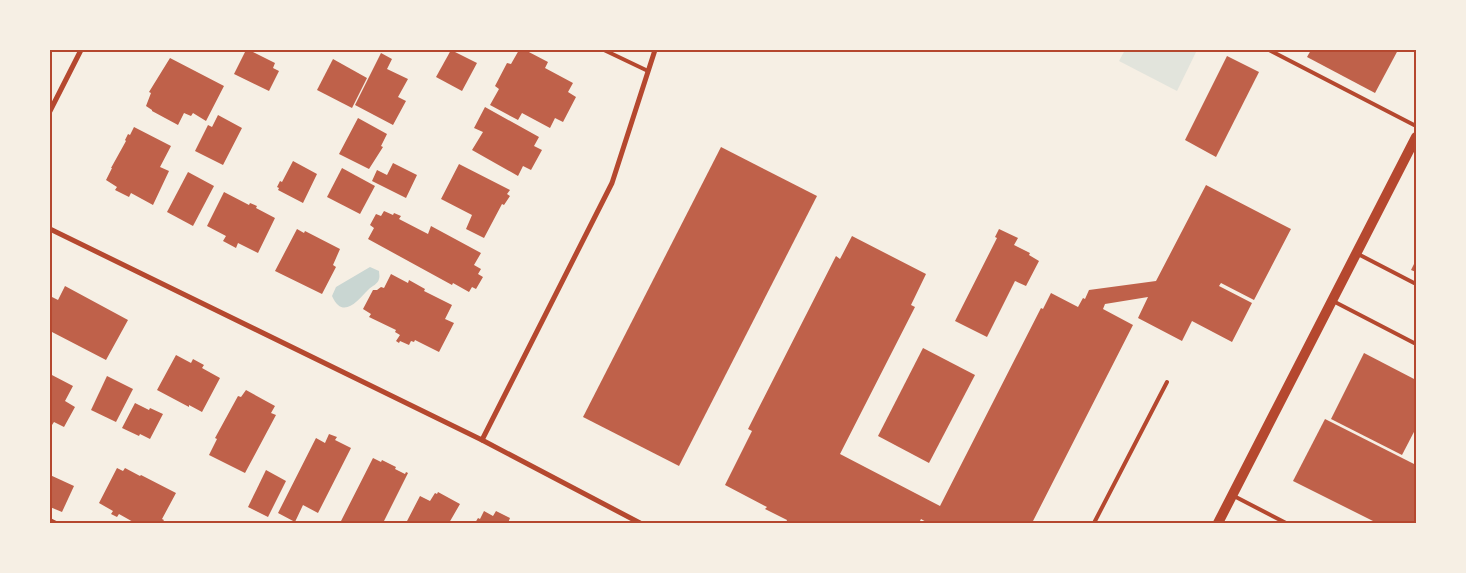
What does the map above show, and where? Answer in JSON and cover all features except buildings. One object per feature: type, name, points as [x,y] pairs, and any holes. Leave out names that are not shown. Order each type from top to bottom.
[{"type":"main road","points":[[1218,523],[1416,137]]},
{"type":"street","points":[[50,111],[81,50]]},
{"type":"street","points":[[482,440],[612,183],[655,50]]},
{"type":"street","points":[[50,229],[482,440],[640,523]]},
{"type":"lane","points":[[604,50],[648,71]]},
{"type":"lane","points":[[1270,50],[1416,126]]},
{"type":"lane","points":[[1356,253],[1416,284]]},
{"type":"lane","points":[[1331,300],[1416,344]]},
{"type":"lane","points":[[1094,523],[1167,382]]},
{"type":"lane","points":[[1232,495],[1286,523]]},
{"type":"lane","points":[[50,520],[56,523]]},
{"type":"shaded area","points":[[1125,50],[1197,50],[1177,91],[1119,61]]},
{"type":"shaded area","points":[[370,267],[379,271],[377,282],[350,306],[345,308],[336,303],[332,296],[336,287]]}]
